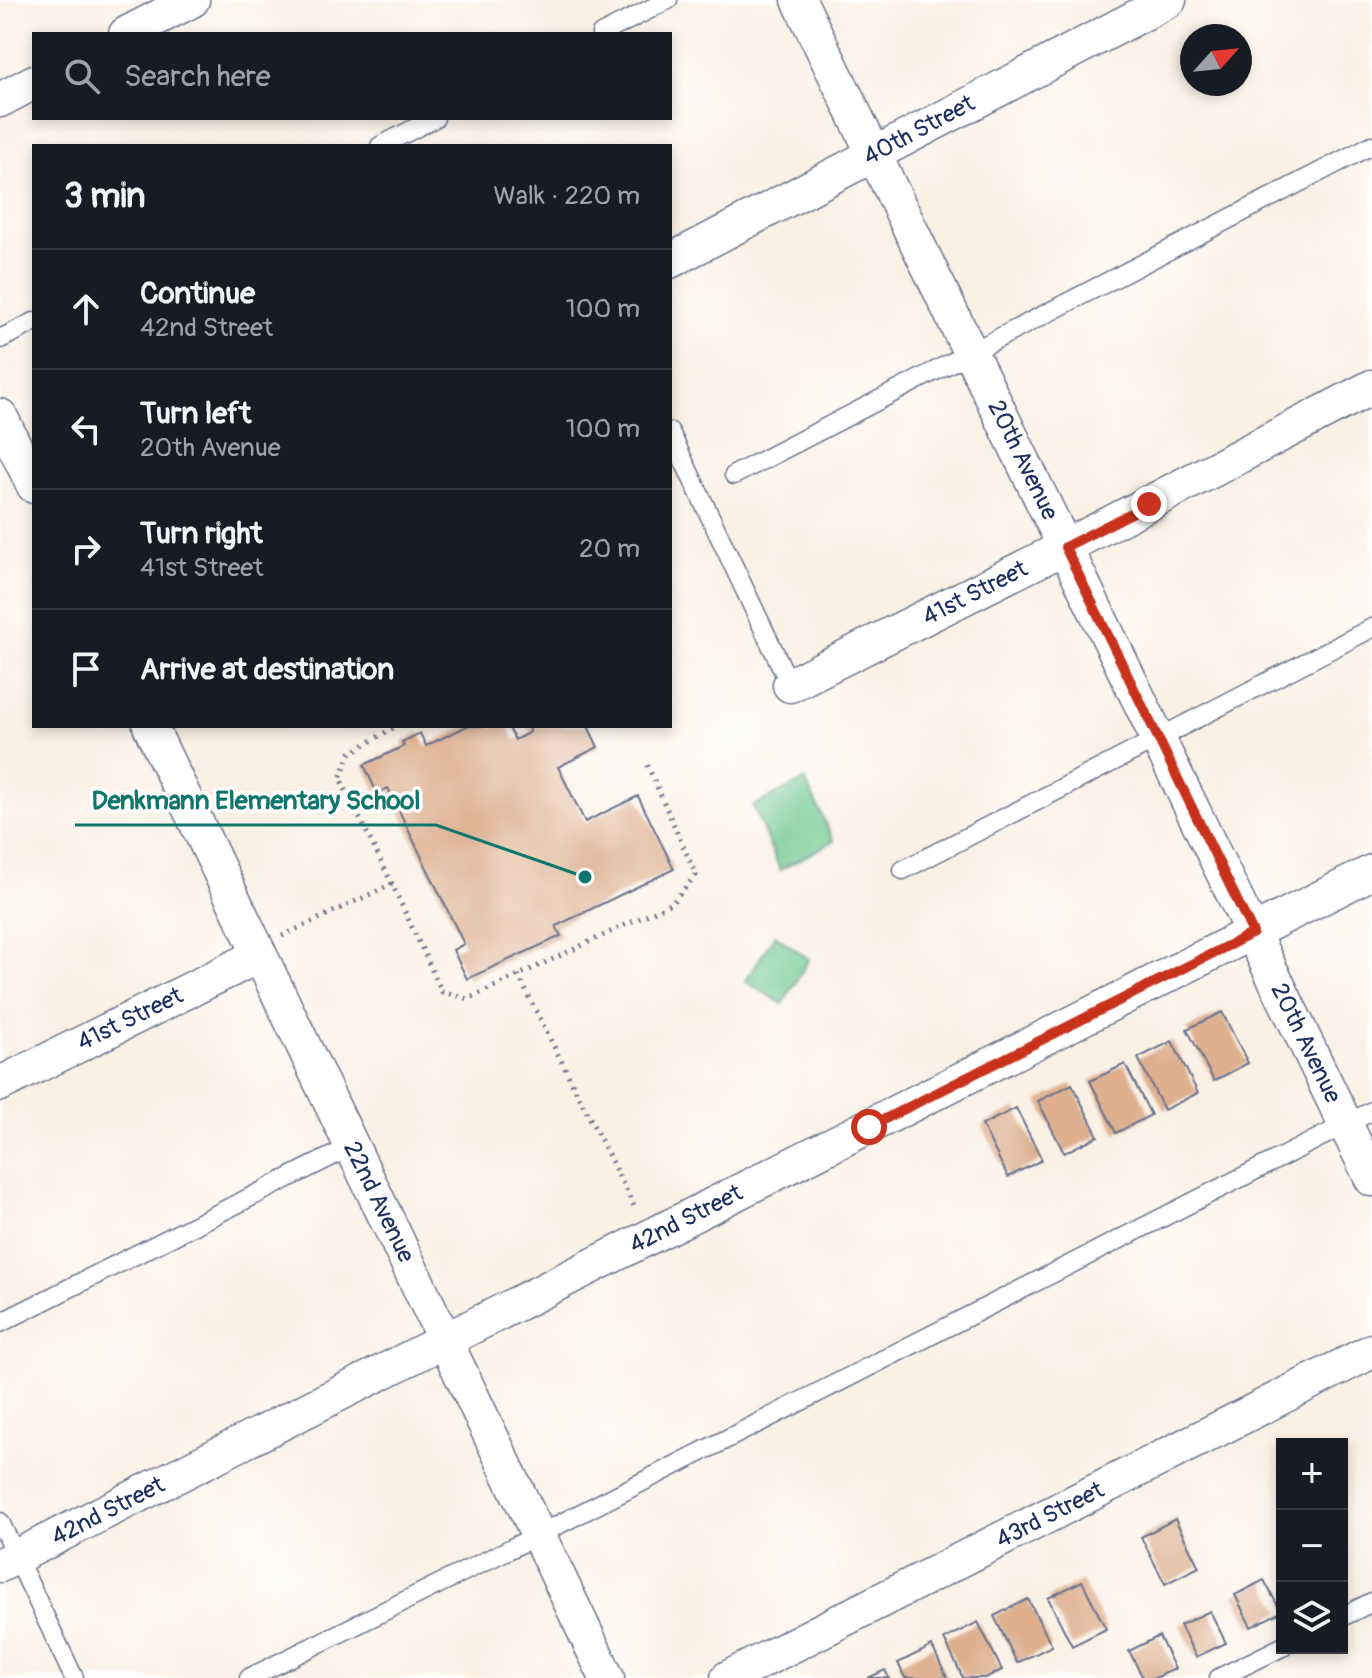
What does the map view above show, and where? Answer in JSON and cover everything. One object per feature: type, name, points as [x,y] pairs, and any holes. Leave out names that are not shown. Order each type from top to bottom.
[{"type":"street","points":[[130,32],[192,0]]},
{"type":"street","name":"20th Avenue","points":[[799,0],[1253,933],[1359,1118],[1372,1179]]},
{"type":"street","name":"40th Street","points":[[672,260],[1169,0]]},
{"type":"street","points":[[0,100],[32,83]]},
{"type":"street","name":"41st Street","points":[[790,685],[1065,547],[1372,387]]},
{"type":"street","points":[[0,416],[32,482]]},
{"type":"street","name":"22nd Avenue","points":[[151,728],[607,1678]]},
{"type":"street","name":"42nd Street","points":[[9,1561],[1372,872]]},
{"type":"street","name":"41st Street","points":[[0,1084],[261,958]]},
{"type":"street","name":"43rd Street","points":[[728,1678],[1372,1351]]},
{"type":"lane","points":[[605,32],[668,0]]},
{"type":"lane","points":[[384,144],[431,120]]},
{"type":"lane","points":[[734,475],[1372,145]]},
{"type":"lane","points":[[0,339],[32,323]]},
{"type":"lane","points":[[672,436],[790,685]]},
{"type":"lane","points":[[903,870],[1372,628]]},
{"type":"lane","points":[[249,1678],[538,1535],[1359,1118]]},
{"type":"lane","points":[[0,1323],[352,1146]]},
{"type":"lane","points":[[0,1522],[9,1561],[74,1678]]},
{"type":"lane","points":[[1348,1614],[1372,1602]]},
{"type":"lane","points":[[1219,1678],[1276,1650]]},
{"type":"path","points":[[393,728],[351,753],[340,778],[442,992],[468,999],[672,903],[696,875],[645,760]]},
{"type":"path","points":[[261,958],[277,939],[392,884]]},
{"type":"path","points":[[518,975],[649,1237]]},
{"type":"green space","points":[[805,780],[834,841],[780,870],[753,806]]},
{"type":"green space","points":[[775,935],[809,959],[783,1004],[745,981]]},
{"type":"building","points":[[463,728],[509,728],[515,740],[530,732],[528,728],[589,728],[598,747],[558,767],[585,822],[638,796],[674,869],[556,926],[561,936],[467,979],[453,950],[464,944],[388,788],[377,793],[364,765],[404,746],[402,742],[420,733],[426,746]]},
{"type":"building","points":[[1222,1012],[1248,1063],[1214,1081],[1187,1029]]},
{"type":"building","points":[[1172,1041],[1198,1093],[1164,1110],[1138,1058]]},
{"type":"building","points":[[1125,1064],[1151,1115],[1116,1133],[1090,1081]]},
{"type":"building","points":[[1072,1084],[1098,1136],[1064,1153],[1038,1101]]},
{"type":"building","points":[[1016,1108],[1042,1160],[1008,1177],[982,1125]]},
{"type":"building","points":[[1175,1519],[1199,1567],[1165,1584],[1141,1537]]},
{"type":"building","points":[[1264,1580],[1276,1603],[1276,1614],[1251,1627],[1235,1595]]},
{"type":"building","points":[[1082,1581],[1106,1629],[1072,1646],[1048,1598]]},
{"type":"building","points":[[1028,1599],[1052,1646],[1017,1663],[994,1616]]},
{"type":"building","points":[[1210,1611],[1226,1643],[1196,1657],[1180,1625]]},
{"type":"building","points":[[978,1622],[1002,1670],[985,1678],[963,1678],[944,1639]]},
{"type":"building","points":[[1159,1636],[1175,1669],[1155,1678],[1143,1678],[1129,1651]]},
{"type":"building","points":[[932,1646],[947,1678],[905,1678],[898,1663]]},
{"type":"building","points":[[885,1670],[889,1678],[868,1678]]},
{"type":"place","name":"Denkmann Elementary School","points":[[585,877]]},
{"type":"route","points":[[869,1127],[1253,933],[1065,547],[1149,504]]}]
